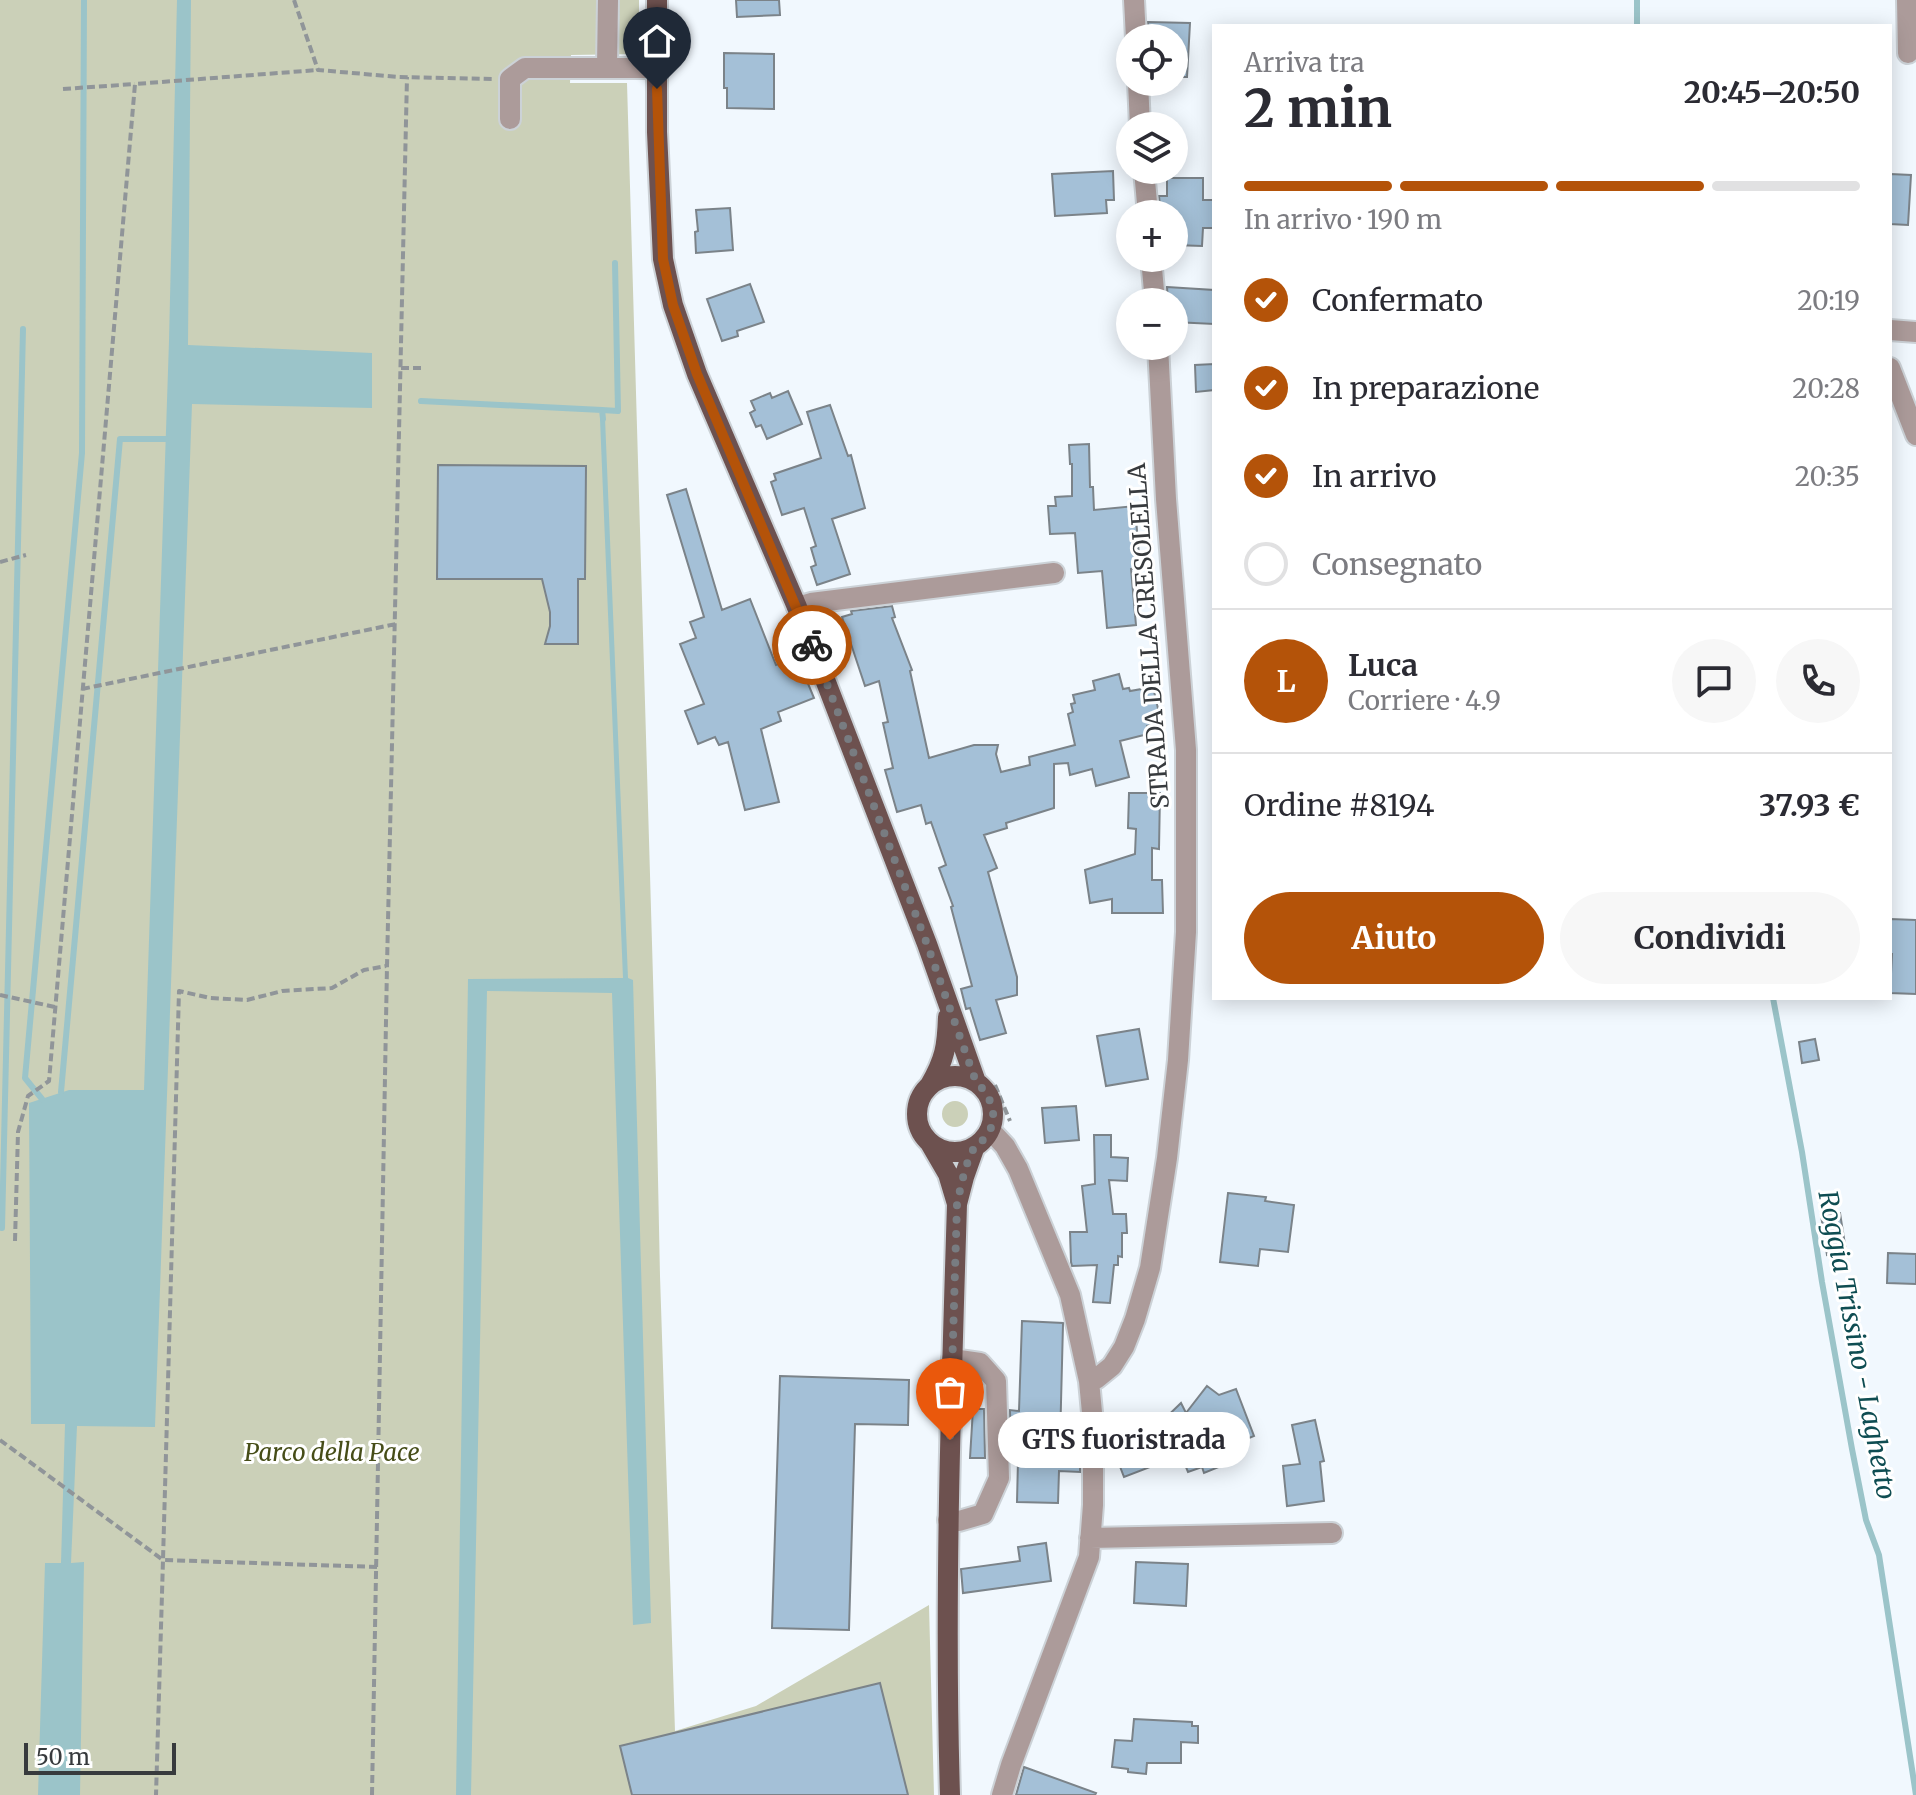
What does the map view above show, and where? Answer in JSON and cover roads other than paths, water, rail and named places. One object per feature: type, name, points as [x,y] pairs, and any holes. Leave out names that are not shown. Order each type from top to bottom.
[{"type":"main road","points":[[657,0],[657,132],[663,259],[673,305],[697,374],[797,607],[927,944],[976,1082]]},
{"type":"main road","points":[[948,1005],[947,1044],[941,1066],[922,1095],[918,1120],[922,1133],[948,1174],[957,1204]]},
{"type":"main road","points":[[930,1085],[952,1076],[965,1077],[984,1089],[993,1109],[990,1130],[975,1146],[952,1152],[930,1143]]},
{"type":"main road","points":[[950,1795],[946,1679],[957,1204],[975,1146]]},
{"type":"street","points":[[607,67],[608,0]]},
{"type":"street","points":[[1134,0],[1135,24]]},
{"type":"street","points":[[1905,53],[1907,0]]},
{"type":"street","points":[[510,119],[510,79],[525,68],[657,68]]},
{"type":"street","points":[[1892,330],[1916,332]]},
{"type":"street","name":"STRADA DELLA CRESOLELLA","points":[[1089,1381],[1112,1366],[1124,1347],[1150,1268],[1167,1158],[1179,1046],[1186,932],[1186,750],[1166,499],[1159,360]]},
{"type":"street","points":[[1892,373],[1916,435]]},
{"type":"street","points":[[797,607],[1054,573]]},
{"type":"street","points":[[990,1130],[1005,1146],[1018,1169],[1070,1295],[1089,1381],[1093,1423],[1093,1505],[1089,1557],[1002,1795]]},
{"type":"street","points":[[948,1520],[959,1521],[983,1514],[999,1478],[996,1381],[980,1363],[952,1359]]},
{"type":"street","points":[[1090,1538],[1332,1533]]},
{"type":"water","points":[[177,0],[191,0],[188,345],[372,353],[372,408],[192,404],[155,1427],[77,1426],[71,1563],[84,1562],[80,1795],[38,1795],[45,1563],[61,1563],[65,1424],[31,1424],[29,1103],[69,1090],[144,1090]]},
{"type":"water","points":[[605,418],[628,978],[633,980],[651,1623],[633,1625],[612,993],[487,991],[471,1795],[456,1795],[468,979],[623,978],[600,419]]},
{"type":"waterway","points":[[42,1099],[25,1078],[82,453],[84,0]]},
{"type":"waterway","name":"Roggia Trissino - Laghetto","points":[[1637,0],[1637,24]]},
{"type":"waterway","points":[[603,419],[602,410],[618,411],[615,263]]},
{"type":"waterway","points":[[2,1228],[23,329]]},
{"type":"waterway","points":[[421,401],[602,410]]},
{"type":"waterway","points":[[61,1092],[120,439],[166,439]]},
{"type":"waterway","name":"Roggia Trissino - Laghetto","points":[[1773,1000],[1852,1449],[1866,1520],[1879,1555],[1916,1795]]},
{"type":"place","name":"GTS fuoristrada","points":[[950,1440]]},
{"type":"park label","name":"Parco della Pace","points":[[332,1453]]}]
